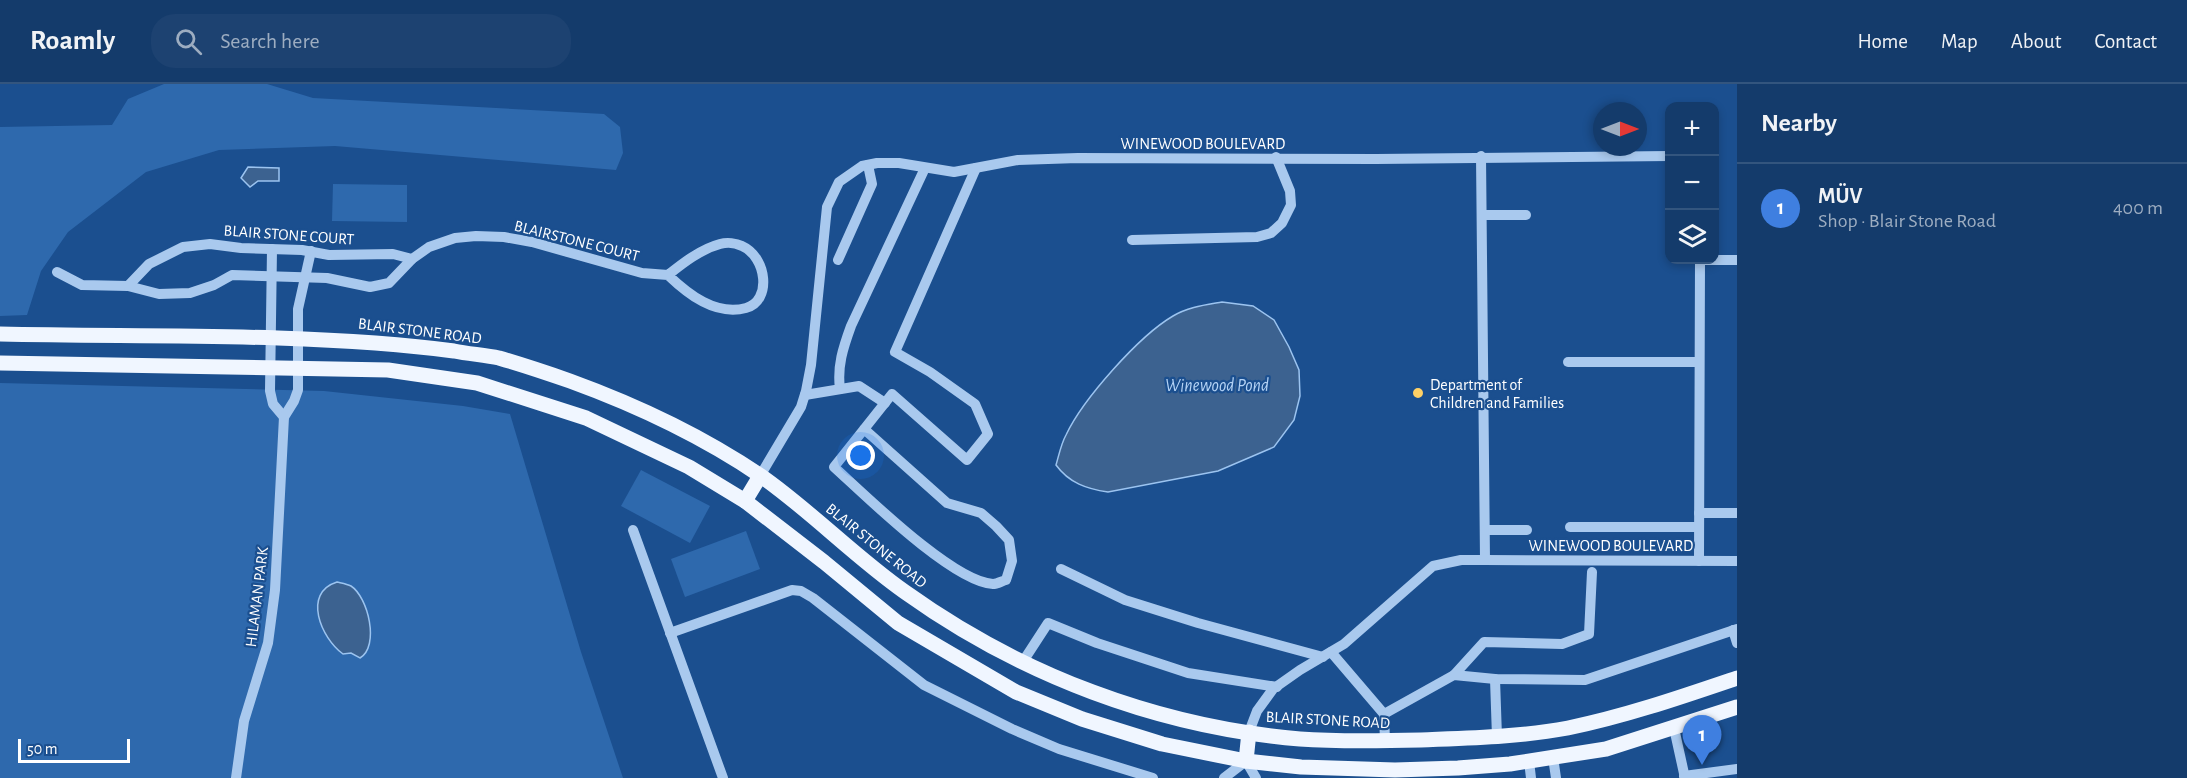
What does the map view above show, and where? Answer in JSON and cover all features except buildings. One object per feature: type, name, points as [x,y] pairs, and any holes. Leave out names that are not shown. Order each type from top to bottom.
[{"type":"main road","name":"BLAIR STONE ROAD","points":[[0,334],[362,341],[417,346],[497,358],[568,381],[630,404],[685,431],[760,476],[902,590],[962,630],[1022,663],[1084,690],[1147,711],[1205,725],[1300,739],[1385,741],[1497,737],[1565,728],[1623,715],[1737,678]]},
{"type":"main road","points":[[0,363],[388,370],[477,383],[586,418],[689,466],[745,501],[898,623],[1008,688],[1082,719],[1145,739],[1246,761],[1301,767],[1395,770],[1500,765],[1606,749],[1737,707]]},
{"type":"main road","points":[[745,501],[760,476]]},
{"type":"main road","points":[[1008,688],[1022,663]]},
{"type":"main road","points":[[1246,761],[1249,732]]},
{"type":"main road","points":[[1497,737],[1500,765]]},
{"type":"street","name":"WINEWOOD BOULEVARD","points":[[760,476],[801,407],[805,395],[811,365],[827,207],[839,182],[862,166],[898,163],[954,172],[1018,160],[1078,158],[1376,159],[1481,156],[1665,156]]},
{"type":"street","points":[[1481,156],[1485,560]]},
{"type":"street","points":[[1131,240],[1257,237],[1271,233],[1282,223],[1291,205],[1290,191],[1276,157]]},
{"type":"street","points":[[838,260],[872,184],[868,165]]},
{"type":"street","points":[[840,389],[841,353],[851,326],[925,168]]},
{"type":"street","points":[[864,429],[947,503],[981,513],[996,526],[1009,540],[1012,561],[1006,580],[994,584],[972,577],[930,551],[834,467],[885,402],[892,394],[967,460],[988,434],[975,404],[930,372],[895,352],[976,168]]},
{"type":"street","points":[[1482,215],[1526,215]]},
{"type":"street","name":"BLAIRSTONE COURT","points":[[412,259],[429,247],[455,238],[504,237],[532,242],[642,273],[668,275]]},
{"type":"street","points":[[721,243],[736,243],[750,249],[759,259],[764,273],[763,287],[757,300],[747,308],[728,310],[701,302],[681,288],[668,275],[704,250],[721,243]]},
{"type":"street","name":"BLAIR STONE COURT","points":[[128,286],[148,264],[183,247],[210,244],[241,248],[311,251],[329,255],[393,254],[412,259]]},
{"type":"street","points":[[272,249],[270,391],[273,404],[284,417]]},
{"type":"street","points":[[298,367],[298,309],[311,251]]},
{"type":"street","points":[[57,272],[82,285],[128,286],[159,294],[190,293],[214,285],[232,275],[327,278],[370,287],[389,283],[412,259]]},
{"type":"street","points":[[1719,260],[1737,260]]},
{"type":"street","points":[[1699,561],[1700,264]]},
{"type":"street","points":[[1568,362],[1700,362]]},
{"type":"street","name":"HILAMAN PARK","points":[[236,778],[244,721],[268,643],[276,578],[284,417],[298,390],[298,367]]},
{"type":"street","points":[[805,395],[859,386],[885,402]]},
{"type":"street","points":[[1699,513],[1737,513]]},
{"type":"street","points":[[1570,527],[1699,527]]},
{"type":"street","points":[[633,530],[723,778]]},
{"type":"street","points":[[1485,530],[1527,530]]},
{"type":"street","name":"WINEWOOD BOULEVARD","points":[[1249,732],[1257,711],[1277,687],[1344,644],[1433,566],[1461,560],[1737,561]]},
{"type":"street","points":[[1061,569],[1125,600],[1198,623],[1327,654],[1384,714],[1385,741]]},
{"type":"street","points":[[1384,714],[1454,675],[1484,642],[1562,644],[1589,634],[1592,572]]},
{"type":"street","points":[[670,633],[792,590],[801,591],[924,685],[1059,750],[1153,778]]},
{"type":"street","points":[[1022,663],[1048,623],[1097,643],[1188,673],[1277,687]]},
{"type":"street","points":[[1454,675],[1495,680],[1585,680],[1735,629],[1737,643]]},
{"type":"street","points":[[1495,680],[1497,737]]},
{"type":"street","points":[[1674,728],[1684,777],[1737,768]]},
{"type":"street","points":[[1553,757],[1556,778]]},
{"type":"street","points":[[1224,778],[1246,761],[1256,778]]},
{"type":"street","points":[[1529,761],[1531,778]]},
{"type":"shaded area","points":[[164,84],[267,84],[313,98],[604,114],[620,127],[623,153],[616,170],[335,146],[219,150],[146,172],[68,232],[41,271],[27,315],[0,316],[0,127],[112,125],[128,99]]},
{"type":"shaded area","points":[[333,184],[407,185],[407,222],[332,221]]},
{"type":"shaded area","points":[[0,383],[324,391],[463,406],[510,414],[581,652],[623,778],[0,778]]},
{"type":"shaded area","points":[[641,470],[710,506],[690,543],[621,506]]},
{"type":"shaded area","points":[[746,531],[760,569],[685,597],[671,559]]},
{"type":"water","points":[[248,167],[279,168],[279,181],[258,181],[250,187],[241,178]]},
{"type":"water","name":"Winewood Pond","points":[[1222,302],[1253,306],[1274,320],[1299,370],[1300,396],[1294,420],[1274,447],[1218,471],[1108,492],[1086,487],[1073,481],[1061,471],[1056,465],[1064,438],[1074,420],[1098,387],[1129,353],[1159,325],[1173,316],[1191,308]]},
{"type":"water","points":[[337,582],[351,586],[367,610],[369,643],[366,652],[360,658],[351,653],[343,654],[328,638],[322,627],[318,605],[320,596],[326,588]]},
{"type":"place","name":"Department of Children and Families","points":[[1418,393]]},
{"type":"place","name":"MÜV","points":[[1702,765]]}]
